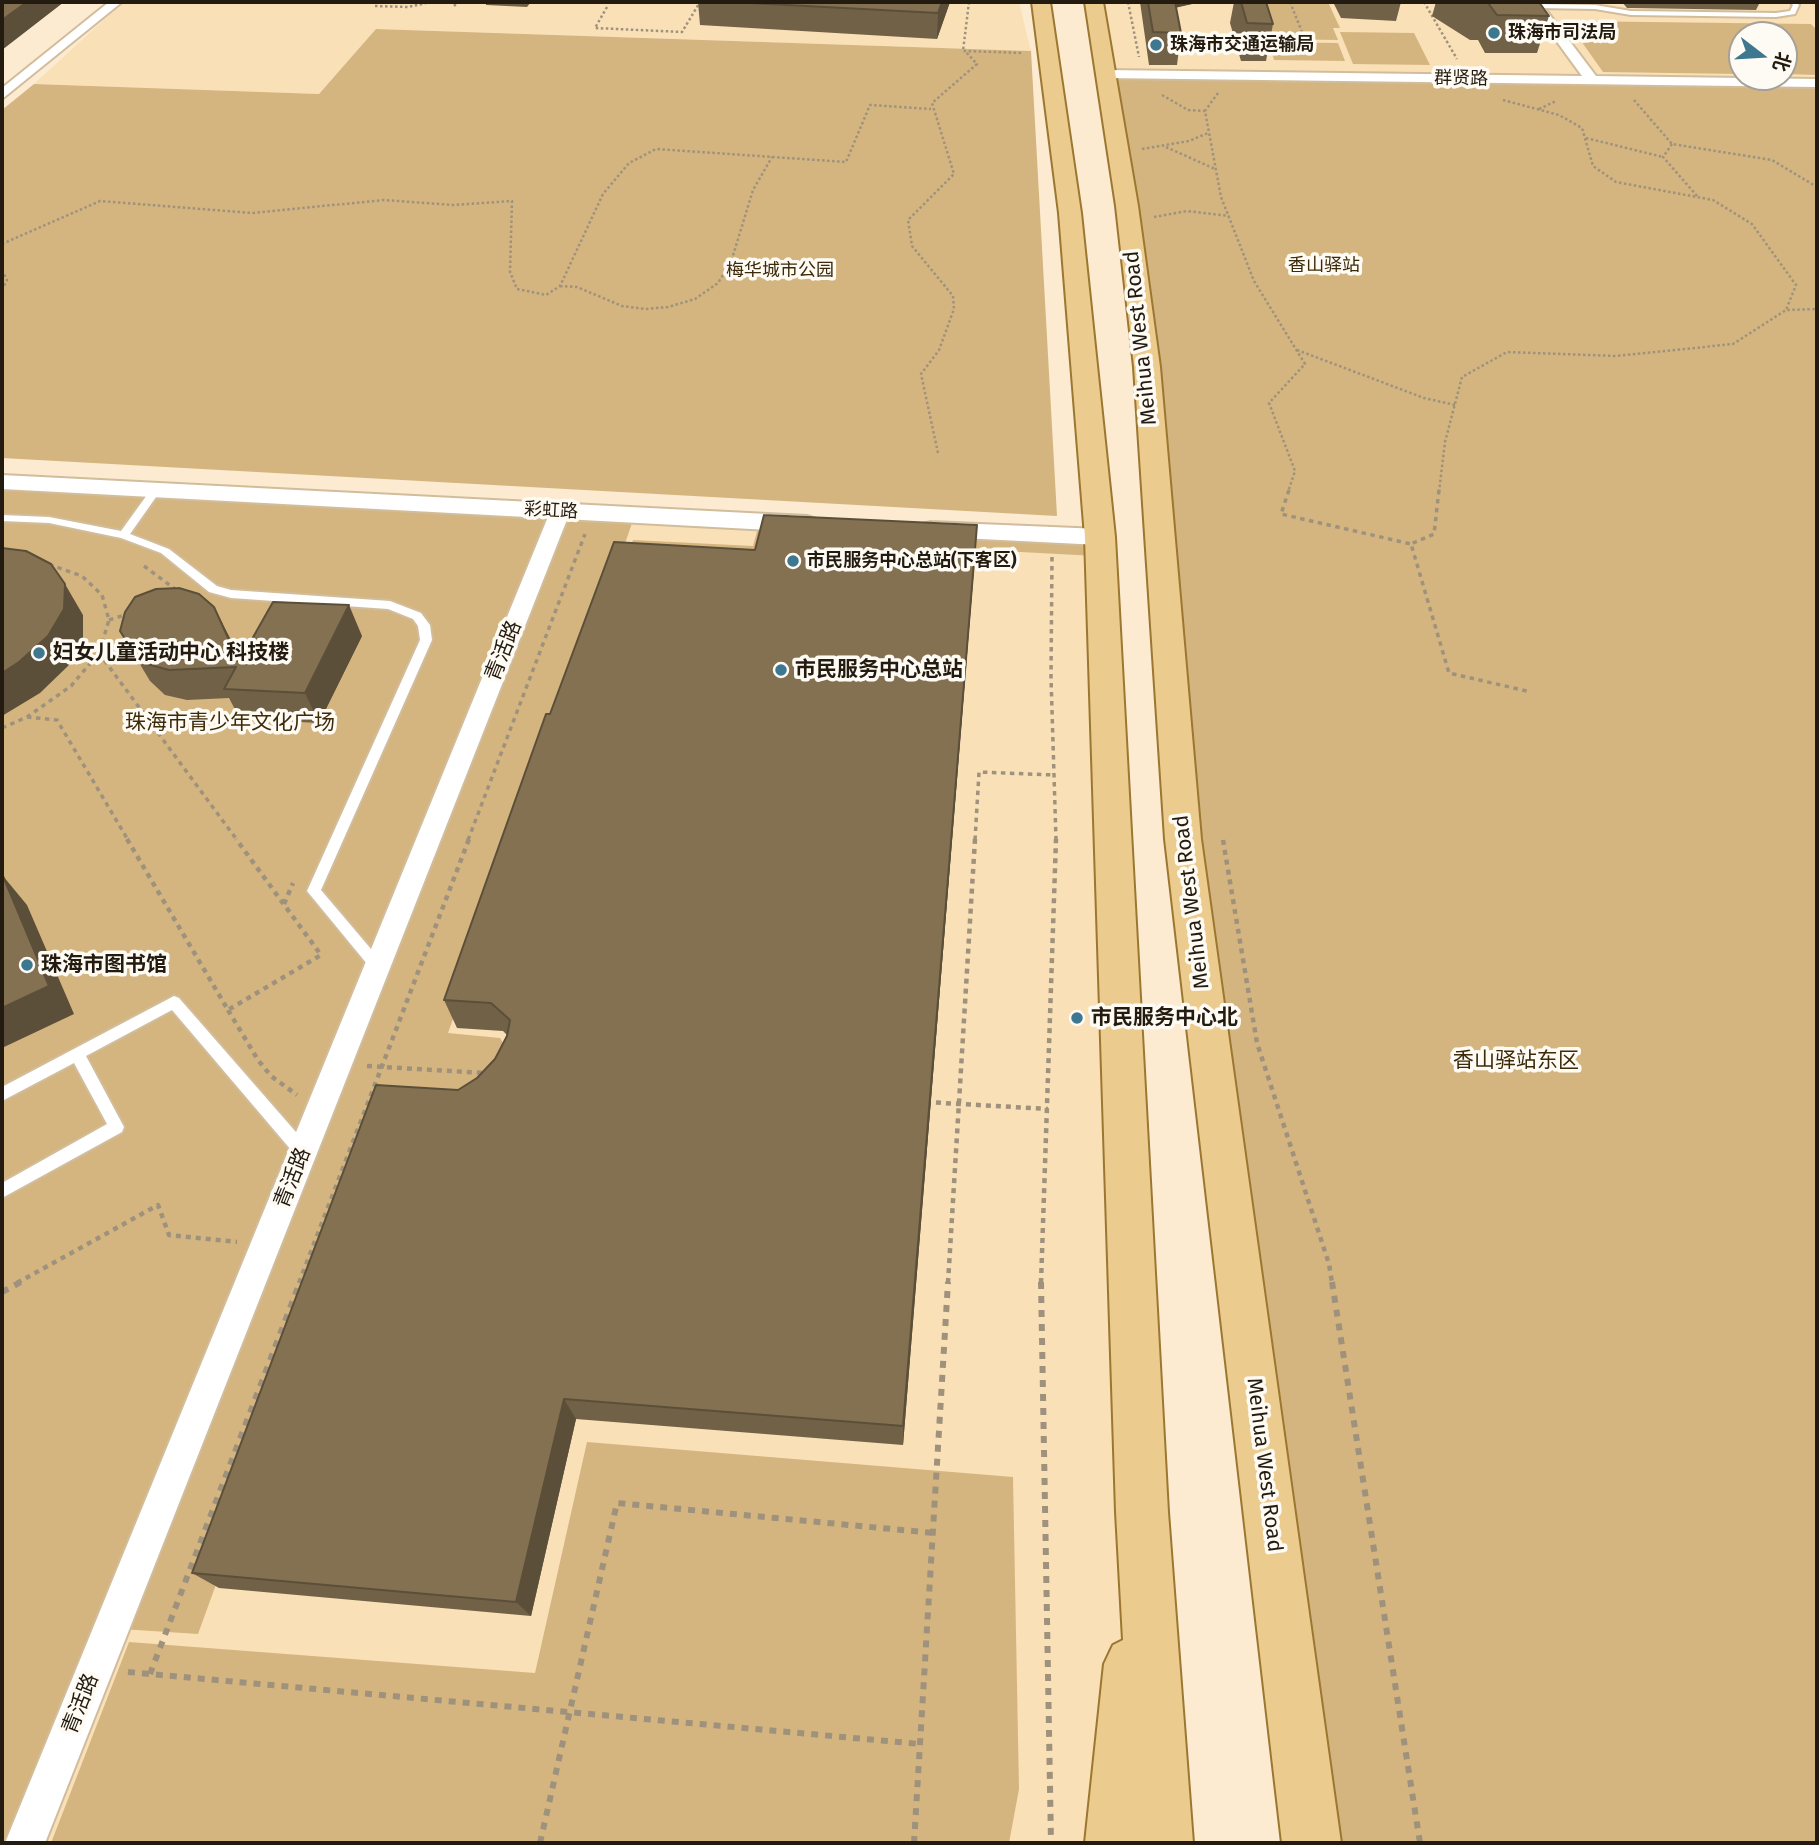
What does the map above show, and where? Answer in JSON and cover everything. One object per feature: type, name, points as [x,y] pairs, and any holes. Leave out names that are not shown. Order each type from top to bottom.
[{"type":"main road","points":[[1041,2],[1070,213],[1100,537],[1142,1512],[1164,1843]]},
{"type":"main road","name":"Meihua West Road","points":[[1094,2],[1128,218],[1147,367],[1184,839],[1312,1843]]},
{"type":"main road","points":[[1115,1843],[1126,1751],[1142,1512]]},
{"type":"street","points":[[2,94],[116,2]]},
{"type":"street","points":[[1536,4],[1593,81]]},
{"type":"street","name":"群贤路","points":[[1105,74],[1817,83]]},
{"type":"street","name":"彩虹路","points":[[2,482],[834,525]]},
{"type":"street","name":"青活路","points":[[25,1843],[560,512]]},
{"type":"street","points":[[902,528],[1100,537]]},
{"type":"lane","points":[[1536,4],[1595,7],[1631,13],[1776,15],[1793,13],[1796,5],[1793,2]]},
{"type":"lane","points":[[124,535],[156,490]]},
{"type":"lane","points":[[2,518],[49,520],[124,535],[165,551],[213,589],[231,594],[390,605],[417,616],[424,625],[426,640],[419,659],[314,891],[377,966]]},
{"type":"lane","points":[[2,1094],[174,1002],[303,1152]]},
{"type":"lane","points":[[2,1191],[116,1126],[77,1054]]},
{"type":"path","points":[[375,6],[408,7],[431,2]]},
{"type":"path","points":[[454,6],[458,2]]},
{"type":"path","points":[[607,7],[595,28],[682,32],[700,2]]},
{"type":"path","points":[[938,453],[921,374],[939,349],[954,309],[953,296],[912,246],[908,220],[954,174],[955,167],[931,109],[935,99],[966,76],[976,64],[965,51],[963,38],[968,22],[969,2]]},
{"type":"path","points":[[1128,2],[1143,75]]},
{"type":"path","points":[[1290,2],[1306,42]]},
{"type":"path","points":[[1424,2],[1460,65]]},
{"type":"path","points":[[965,51],[1048,54]]},
{"type":"path","points":[[1593,81],[1625,89],[1672,144],[1772,160],[1817,187]]},
{"type":"path","points":[[1221,90],[1205,111],[1216,169],[1229,216],[1254,281],[1305,364],[1269,403],[1295,471],[1281,514],[1410,544],[1434,534],[1445,442],[1462,377],[1507,352],[1616,356],[1733,344],[1786,310],[1817,309]]},
{"type":"path","points":[[1492,98],[1559,115],[1582,128],[1593,166],[1616,182],[1713,200],[1752,224],[1796,285],[1786,310]]},
{"type":"path","points":[[2,244],[100,201],[252,214],[384,200],[453,205],[512,201],[510,272],[517,289],[546,295],[560,286],[603,194],[629,163],[656,149],[846,162],[870,105],[931,109]]},
{"type":"path","points":[[1117,149],[1165,146],[1208,132]]},
{"type":"path","points":[[1585,138],[1663,157],[1698,197]]},
{"type":"path","points":[[1663,157],[1672,144]]},
{"type":"path","points":[[1165,146],[1200,165],[1216,169]]},
{"type":"path","points":[[560,286],[577,287],[622,306],[645,309],[668,307],[695,299],[718,283],[731,262],[753,190],[772,157]]},
{"type":"path","points":[[1128,218],[1158,217],[1187,211],[1229,216]]},
{"type":"path","points":[[2,270],[7,280],[2,290]]},
{"type":"path","points":[[1296,349],[1424,398],[1455,405]]},
{"type":"path","points":[[150,1674],[593,514]]},
{"type":"path","points":[[1051,1843],[1041,1291],[1057,866],[1052,535]]},
{"type":"path","points":[[1410,544],[1449,673],[1531,692]]},
{"type":"path","points":[[138,562],[186,597],[173,601]]},
{"type":"path","points":[[2,728],[27,717],[71,686],[99,653],[109,620],[102,595],[82,576],[50,564],[37,563]]},
{"type":"path","points":[[109,620],[135,612]]},
{"type":"path","points":[[99,653],[321,955],[228,1010]]},
{"type":"path","points":[[27,717],[57,720],[258,1060],[271,1076],[290,1091],[322,1104]]},
{"type":"path","points":[[914,1843],[961,1104],[979,772],[1054,775]]},
{"type":"path","points":[[1223,840],[1257,1043],[1329,1264],[1420,1843]]},
{"type":"path","points":[[284,904],[295,879]]},
{"type":"path","points":[[338,1064],[491,1074]]},
{"type":"path","points":[[920,1101],[1048,1109]]},
{"type":"path","points":[[2,1292],[158,1205],[169,1235],[266,1245]]},
{"type":"path","points":[[540,1843],[617,1503],[934,1533]]},
{"type":"path","points":[[95,1669],[920,1744]]},
{"type":"shaded area","points":[[123,2],[1019,2],[1031,51],[377,29],[319,94],[34,84]]},
{"type":"shaded area","points":[[1095,2],[1817,2],[1817,82],[1798,82],[1798,21],[1728,21],[1728,81],[1106,74]]},
{"type":"shaded area","points":[[561,512],[1100,538],[1141,1511],[1115,1843],[26,1843]]},
{"type":"green space","points":[[1257,2],[1328,2],[1340,28],[1333,28],[1338,40],[1270,39]]},
{"type":"green space","points":[[1567,21],[1728,23],[1728,74],[1603,72]]},
{"type":"green space","points":[[1798,24],[1811,24],[1817,30],[1817,75],[1798,74]]},
{"type":"green space","name":"梅华城市公园","points":[[376,29],[1031,51],[1057,516],[2,458],[2,110],[34,84],[319,94]]},
{"type":"green space","points":[[1340,32],[1414,33],[1430,65],[1353,64]]},
{"type":"green space","points":[[1269,42],[1338,43],[1345,61],[1274,60]]},
{"type":"green space","points":[[1106,75],[1728,82],[1728,91],[1798,91],[1798,83],[1817,83],[1817,1843],[1313,1843],[1182,816]]},
{"type":"green space","name":"珠海市青少年文化广场","points":[[2,483],[560,512],[24,1843],[2,1843]]},
{"type":"green space","points":[[564,517],[633,520],[567,714],[551,742],[448,1033],[500,1038],[512,1058],[469,1109],[391,1103],[198,1634],[121,1629]]},
{"type":"green space","points":[[759,524],[1095,540],[1096,556],[983,550],[755,575],[622,569],[633,540],[753,546]]},
{"type":"green space","points":[[587,1442],[1013,1477],[1019,1789],[1009,1843],[51,1843],[129,1642],[535,1673]]},
{"type":"building","points":[[2,2],[27,2],[2,20]]},
{"type":"building","points":[[731,2],[942,2],[938,13]]},
{"type":"building","points":[[1148,2],[1175,2],[1181,33],[1153,32]]},
{"type":"building","points":[[1241,2],[1266,2],[1273,24],[1247,23]]},
{"type":"building","points":[[1479,2],[1539,2],[1549,16],[1497,15],[1488,3]]},
{"type":"building","points":[[764,515],[977,525],[903,1426],[564,1399],[516,1602],[192,1573],[376,1085],[458,1090],[477,1078],[495,1059],[507,1036],[510,1020],[491,1003],[444,1000],[546,714],[550,714],[614,542],[755,550]]},
{"type":"building","points":[[2,548],[26,551],[51,564],[65,584],[64,609],[48,636],[2,673]]},
{"type":"building","points":[[179,588],[199,594],[214,607],[239,662],[273,602],[349,605],[305,693],[224,689],[236,667],[169,670],[147,664],[132,650],[120,631],[125,612],[135,597],[156,589]]},
{"type":"building","points":[[2,876],[49,986],[2,1008]]},
{"type":"place","name":"珠海市司法局","points":[[1494,33]]},
{"type":"place","name":"珠海市交通运输局","points":[[1156,45]]},
{"type":"place","name":"市民服务中心总站(下客区)","points":[[793,561]]},
{"type":"place","name":"妇女儿童活动中心 科技楼","points":[[39,653]]},
{"type":"place","name":"市民服务中心总站","points":[[781,670]]},
{"type":"place","name":"珠海市图书馆","points":[[27,965]]},
{"type":"place","name":"市民服务中心北","points":[[1077,1018]]},
{"type":"park label","name":"香山驿站","points":[[1324,266]]},
{"type":"park label","name":"香山驿站东区","points":[[1516,1061]]}]
